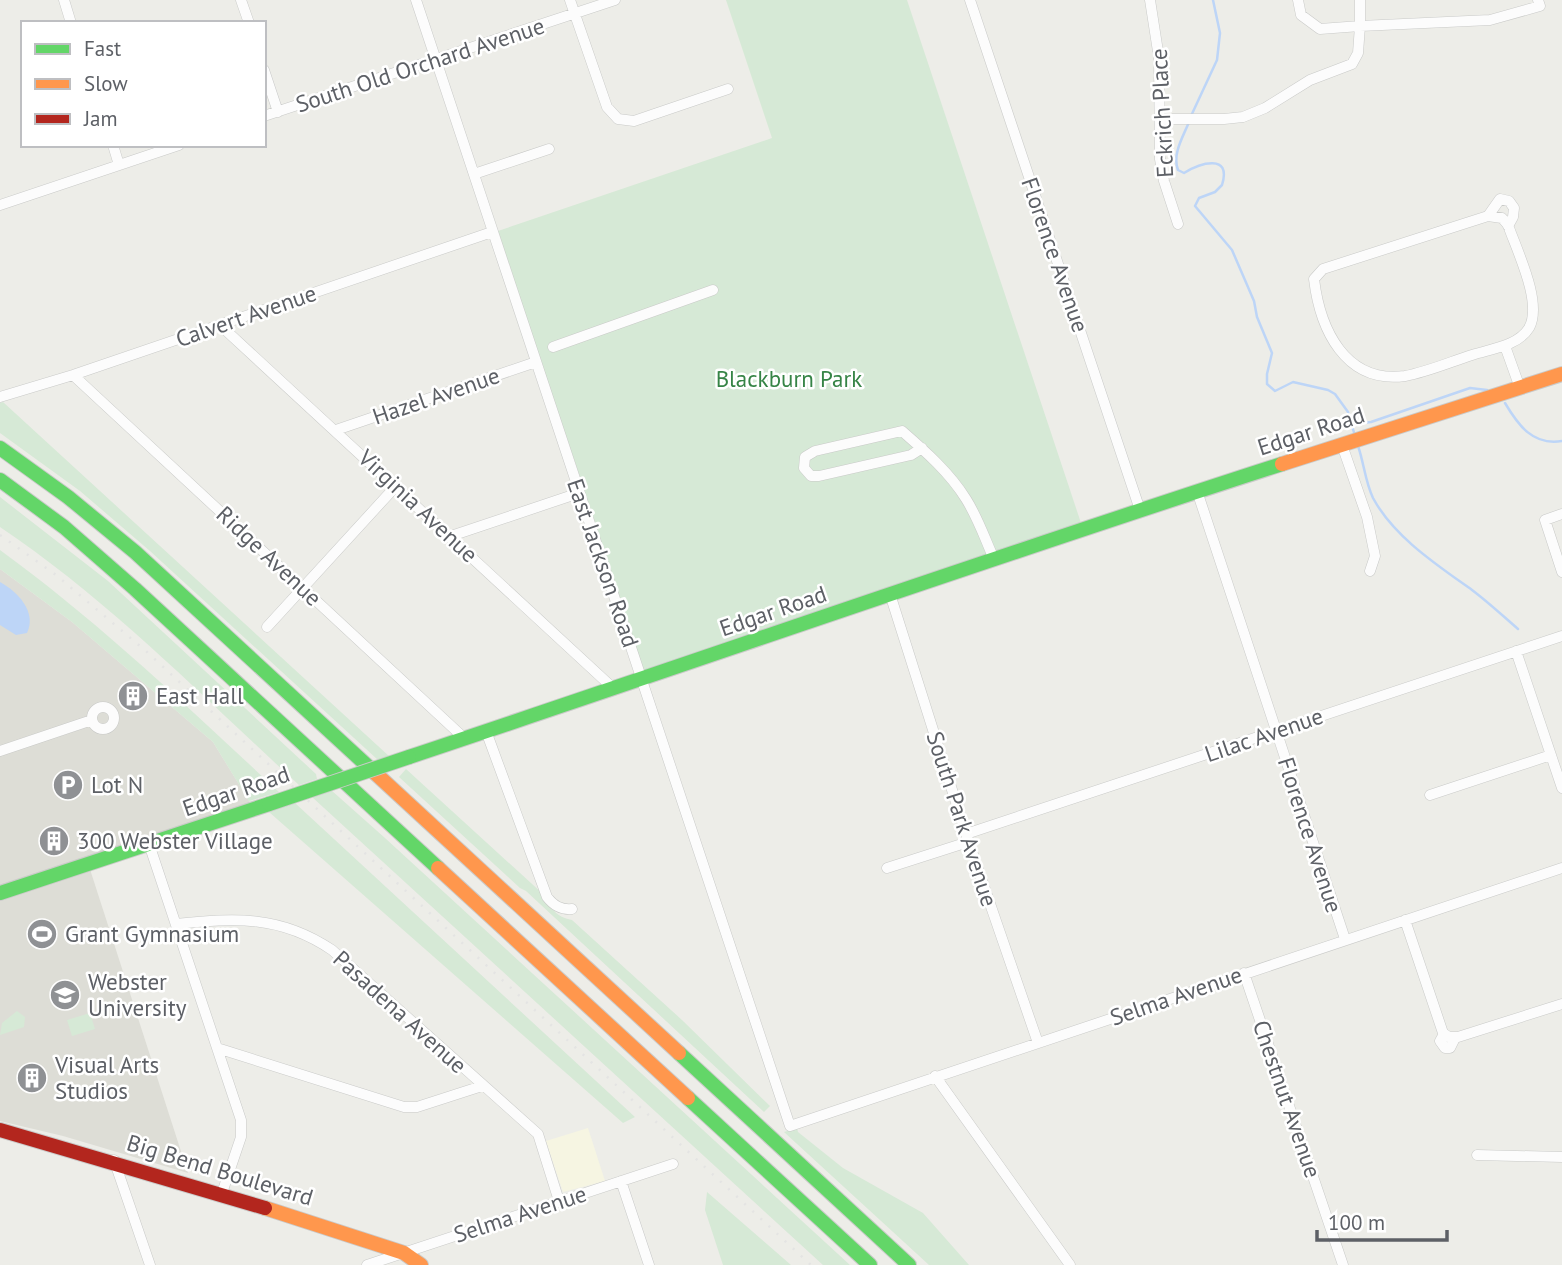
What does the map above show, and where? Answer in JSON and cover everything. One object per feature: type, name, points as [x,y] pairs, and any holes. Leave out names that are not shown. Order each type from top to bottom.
[{"type":"main road","name":"Edgar Road","points":[[0,893],[643,680],[1140,509],[1562,374]]},
{"type":"main road","points":[[0,448],[68,497],[135,552],[909,1265]]},
{"type":"main road","points":[[0,480],[110,565],[870,1265]]},
{"type":"main road","name":"Big Bend Boulevard","points":[[0,1130],[114,1160],[222,1193],[404,1253],[421,1265]]},
{"type":"street","points":[[64,0],[70,21]]},
{"type":"street","points":[[241,0],[248,21]]},
{"type":"street","name":"East Jackson Road","points":[[415,0],[790,1126]]},
{"type":"street","points":[[570,0],[607,107],[618,119],[634,121],[728,89]]},
{"type":"street","name":"South Old Orchard Avenue","points":[[266,115],[615,0]]},
{"type":"street","name":"Florence Avenue","points":[[970,0],[1140,509]]},
{"type":"street","name":"Eckrich Place","points":[[1150,0],[1160,58],[1160,159],[1178,224]]},
{"type":"street","points":[[1298,0],[1301,15],[1320,29],[1490,20],[1539,3]]},
{"type":"street","points":[[1160,119],[1243,117],[1265,108],[1310,80],[1346,68],[1358,54],[1360,0]]},
{"type":"street","points":[[266,76],[278,112]]},
{"type":"street","points":[[114,147],[119,165]]},
{"type":"street","points":[[0,205],[172,147]]},
{"type":"street","points":[[474,174],[549,149]]},
{"type":"street","points":[[1488,216],[1500,199],[1509,201],[1514,208],[1508,226]]},
{"type":"street","points":[[1488,216],[1502,218],[1508,226],[1529,284],[1534,308],[1528,329],[1505,346],[1406,376],[1371,372],[1346,358],[1337,349],[1321,316],[1314,279],[1323,269],[1488,216]]},
{"type":"street","name":"Calvert Avenue","points":[[0,397],[73,375],[492,232]]},
{"type":"street","points":[[553,347],[713,290]]},
{"type":"street","name":"Virginia Avenue","points":[[220,325],[614,689]]},
{"type":"street","points":[[1505,346],[1520,388]]},
{"type":"street","name":"Hazel Avenue","points":[[336,430],[536,362]]},
{"type":"street","name":"Ridge Avenue","points":[[73,375],[464,738]]},
{"type":"street","points":[[922,448],[911,455],[819,476],[811,476],[804,468],[805,457],[815,451],[902,431],[922,448],[947,473],[966,499],[994,559]]},
{"type":"street","points":[[1351,442],[1375,555],[1370,571]]},
{"type":"street","points":[[267,627],[396,486]]},
{"type":"street","name":"Florence Avenue","points":[[1197,491],[1345,939]]},
{"type":"street","points":[[451,536],[579,493]]},
{"type":"street","points":[[1562,513],[1545,520],[1562,572]]},
{"type":"street","name":"South Park Avenue","points":[[890,594],[967,838],[1038,1043]]},
{"type":"street","name":"Lilac Avenue","points":[[887,868],[1276,731],[1562,635]]},
{"type":"street","points":[[1516,651],[1562,788]]},
{"type":"street","points":[[0,751],[92,720]]},
{"type":"street","points":[[486,731],[544,891],[555,905],[564,910],[572,909]]},
{"type":"street","points":[[0,745],[14,745]]},
{"type":"street","points":[[1430,795],[1551,755]]},
{"type":"street","points":[[149,844],[242,1128],[222,1193]]},
{"type":"street","name":"Selma Avenue","points":[[790,1126],[1562,868]]},
{"type":"street","name":"Pasadena Avenue","points":[[176,924],[228,919],[253,920],[290,928],[313,937],[332,950],[538,1134],[559,1201]]},
{"type":"street","points":[[1405,920],[1450,1036],[1562,1004]]},
{"type":"street","name":"Chestnut Avenue","points":[[1244,973],[1343,1265]]},
{"type":"street","points":[[217,1048],[404,1107],[417,1107],[482,1086]]},
{"type":"street","points":[[935,1076],[1070,1265]]},
{"type":"street","points":[[1477,1155],[1562,1157]]},
{"type":"street","points":[[114,1160],[150,1265]]},
{"type":"street","name":"Selma Avenue","points":[[372,1264],[673,1164]]},
{"type":"street","points":[[621,1181],[649,1265]]},
{"type":"shaded area","name":"Webster University","points":[[0,569],[72,622],[213,742],[251,804],[87,860],[188,1173],[63,1136],[0,1121]]},
{"type":"shaded area","points":[[588,1128],[605,1181],[563,1192],[546,1141]]},
{"type":"green space","name":"Blackburn Park","points":[[726,0],[907,0],[1082,526],[644,677],[495,232],[772,138]]},
{"type":"green space","points":[[3,402],[390,757],[378,760],[150,551],[80,491],[0,433],[0,403]]},
{"type":"green space","points":[[0,497],[108,581],[316,774],[317,779],[299,785],[117,618],[0,527]]},
{"type":"green space","points":[[0,550],[108,636],[279,792],[249,801],[213,742],[72,622],[0,569]]},
{"type":"green space","points":[[406,769],[543,894],[557,914],[572,920],[682,1020],[770,1106],[764,1112],[399,777]]},
{"type":"green space","points":[[331,790],[850,1265],[823,1265],[312,797]]},
{"type":"green space","points":[[295,803],[635,1117],[623,1123],[269,812]]},
{"type":"green space","points":[[17,1011],[25,1017],[24,1027],[0,1035],[2,1023]]},
{"type":"green space","points":[[90,1013],[95,1029],[72,1036],[67,1020]]},
{"type":"green space","points":[[797,1128],[798,1132],[843,1168],[923,1213],[969,1265],[929,1265],[784,1132]]},
{"type":"green space","points":[[707,1192],[791,1265],[723,1265],[705,1210]]},
{"type":"water","points":[[0,582],[19,597],[28,610],[30,618],[27,633],[16,635],[0,625]]},
{"type":"waterway","points":[[1191,116],[1217,60],[1220,33],[1213,0]]},
{"type":"waterway","points":[[1189,122],[1177,152],[1178,170],[1184,173],[1213,163],[1223,168],[1222,185],[1215,192],[1199,198],[1195,206],[1232,250],[1254,301],[1257,317],[1272,353],[1267,384],[1275,391],[1293,382],[1335,394],[1348,412],[1355,436]]},
{"type":"waterway","points":[[1352,424],[1371,422],[1470,388],[1487,390]]},
{"type":"waterway","points":[[1505,403],[1527,432],[1543,440],[1562,441]]},
{"type":"waterway","points":[[1358,446],[1373,498],[1392,525],[1417,549],[1518,629]]},
{"type":"railway","points":[[0,535],[56,575],[147,652],[811,1265]]},
{"type":"traffic: fast","points":[[0,448],[68,497],[135,552],[374,772]]},
{"type":"traffic: fast","points":[[409,757],[1282,464]]},
{"type":"traffic: fast","points":[[0,480],[64,527],[135,589],[438,868]]},
{"type":"traffic: fast","points":[[269,804],[409,757]]},
{"type":"traffic: fast","points":[[0,893],[269,804]]},
{"type":"traffic: fast","points":[[679,1053],[909,1265]]},
{"type":"traffic: fast","points":[[688,1098],[870,1265]]},
{"type":"traffic: slow","points":[[1282,464],[1562,374]]},
{"type":"traffic: slow","points":[[374,772],[679,1053]]},
{"type":"traffic: slow","points":[[438,868],[688,1098]]},
{"type":"traffic: slow","points":[[265,1208],[404,1253],[421,1265]]},
{"type":"traffic: jam","points":[[0,1130],[265,1208]]},
{"type":"place","name":"East Hall","points":[[133,696]]},
{"type":"place","name":"Lot N","points":[[68,785]]},
{"type":"place","name":"300 Webster Village","points":[[54,841]]},
{"type":"place","name":"Grant Gymnasium","points":[[42,934]]},
{"type":"place","name":"Webster University","points":[[65,995]]},
{"type":"place","name":"Visual Arts Studios","points":[[32,1078]]}]
